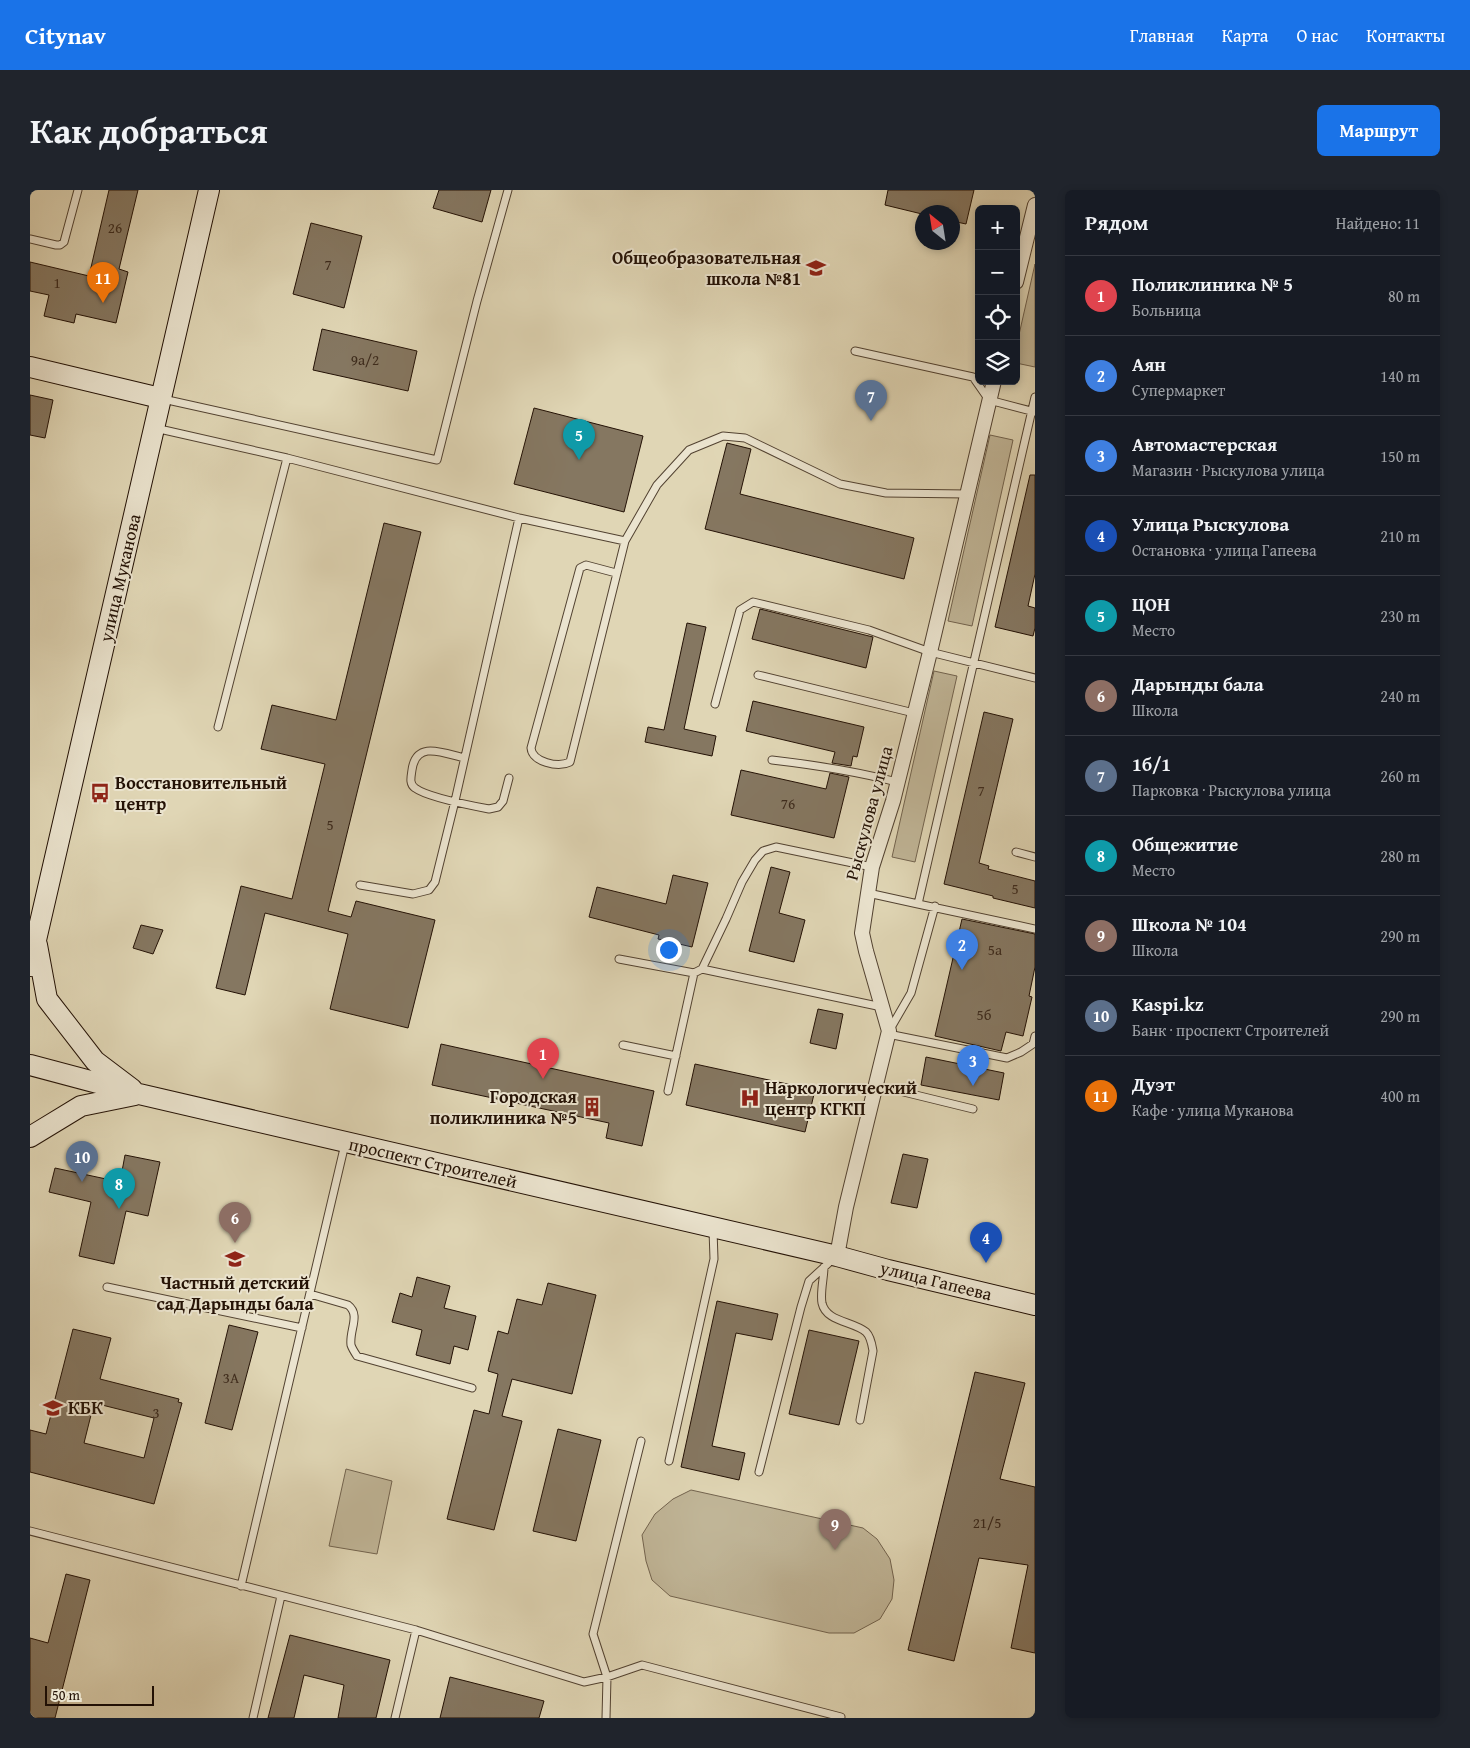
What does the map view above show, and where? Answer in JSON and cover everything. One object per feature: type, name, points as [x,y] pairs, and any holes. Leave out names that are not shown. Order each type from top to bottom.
[{"type":"main road","name":"улица Муканова","points":[[30,966],[33,941],[210,190]]},
{"type":"main road","points":[[30,367],[160,398]]},
{"type":"main road","points":[[33,941],[47,999],[95,1061],[139,1094]]},
{"type":"main road","name":"проспект Строителей","points":[[30,1065],[139,1094],[345,1143],[713,1227],[831,1261]]},
{"type":"main road","points":[[30,1138],[81,1106],[139,1094]]},
{"type":"main road","name":"улица Гапеева","points":[[831,1261],[888,1270],[1035,1305]]},
{"type":"street","points":[[1020,260],[1035,205]]},
{"type":"street","name":"Рыскулова улица","points":[[888,1033],[862,933],[867,892],[872,867],[893,800],[930,652],[993,385]]},
{"type":"street","points":[[831,1261],[888,1033]]},
{"type":"lane","points":[[30,239],[56,246],[64,242],[78,190]]},
{"type":"lane","points":[[160,398],[437,460],[477,301],[508,190]]},
{"type":"lane","points":[[855,351],[973,377],[989,400],[1033,411]]},
{"type":"lane","points":[[918,904],[1035,397]]},
{"type":"lane","points":[[154,428],[287,458],[518,518],[624,541]]},
{"type":"lane","points":[[616,573],[586,565],[580,568],[531,748],[532,754],[536,758],[558,765],[570,762],[624,541],[657,485],[689,450],[723,436],[745,438],[840,484],[886,494],[967,494]]},
{"type":"lane","points":[[218,727],[287,458]]},
{"type":"lane","points":[[360,885],[413,894],[429,890],[435,882],[455,802],[518,518]]},
{"type":"lane","points":[[716,704],[740,610],[753,602],[869,630],[930,652],[1035,678]]},
{"type":"lane","points":[[758,675],[914,713]]},
{"type":"lane","points":[[464,758],[432,751],[423,751],[416,756],[413,763],[412,785],[416,789],[455,802],[489,809],[498,808],[503,801],[509,778]]},
{"type":"lane","points":[[772,760],[827,766],[897,782]]},
{"type":"lane","points":[[619,959],[694,973],[702,969],[742,882],[755,860],[763,851],[776,848],[872,867]]},
{"type":"lane","points":[[1016,852],[1035,856]]},
{"type":"lane","points":[[867,892],[1035,929]]},
{"type":"lane","points":[[936,906],[910,993],[888,1033],[1007,1058],[1033,1044],[1035,1036]]},
{"type":"lane","points":[[702,969],[882,1007]]},
{"type":"lane","points":[[668,1091],[694,973]]},
{"type":"lane","points":[[623,1045],[676,1056]]},
{"type":"lane","points":[[875,1084],[973,1109]]},
{"type":"lane","points":[[241,1586],[345,1143]]},
{"type":"lane","points":[[669,1461],[714,1260],[713,1227]]},
{"type":"lane","points":[[831,1261],[821,1296],[822,1305],[829,1315],[867,1333],[873,1351],[860,1420]]},
{"type":"lane","points":[[759,1472],[809,1281],[831,1261]]},
{"type":"lane","points":[[107,1287],[302,1328]]},
{"type":"lane","points":[[310,1294],[348,1304],[352,1308],[355,1313],[351,1344],[357,1356],[472,1388]]},
{"type":"lane","points":[[606,1718],[607,1677],[593,1634],[641,1441]]},
{"type":"lane","points":[[30,1532],[416,1630],[584,1682],[607,1677],[642,1665],[841,1717]]},
{"type":"lane","points":[[253,1718],[281,1596]]},
{"type":"lane","points":[[394,1718],[416,1630]]},
{"type":"shaded area","points":[[1035,264],[1035,367],[1020,364],[1020,330]]},
{"type":"shaded area","points":[[990,435],[1013,440],[972,626],[948,621]]},
{"type":"shaded area","points":[[934,671],[957,676],[915,862],[892,857]]},
{"type":"shaded area","points":[[346,1469],[392,1481],[377,1554],[329,1546]]},
{"type":"shaded area","points":[[691,1490],[863,1528],[877,1539],[890,1559],[894,1580],[892,1599],[880,1619],[854,1633],[829,1633],[670,1596],[652,1580],[646,1561],[642,1535],[655,1514],[673,1499]]},
{"type":"building","points":[[109,190],[138,190],[119,269],[128,272],[116,323],[76,314],[74,323],[44,316],[49,295],[30,291],[30,262],[89,276]]},
{"type":"building","points":[[439,190],[491,190],[482,222],[433,208]]},
{"type":"building","points":[[888,190],[974,190],[966,224],[960,223],[960,205],[915,205],[915,212],[885,205]]},
{"type":"building","points":[[311,223],[362,236],[344,308],[293,294]]},
{"type":"building","points":[[322,329],[417,351],[408,391],[313,370]]},
{"type":"building","points":[[30,395],[53,400],[45,438],[30,435]]},
{"type":"building","points":[[534,408],[643,436],[624,512],[514,484]]},
{"type":"building","points":[[727,443],[751,449],[740,494],[914,538],[904,579],[705,529]]},
{"type":"building","points":[[1030,475],[1035,475],[1035,574],[1028,606],[1035,608],[1033,636],[995,627]]},
{"type":"building","points":[[384,523],[421,532],[328,911],[351,917],[356,901],[435,920],[408,1028],[330,1009],[348,934],[265,913],[245,995],[216,988],[241,886],[292,899],[325,764],[261,749],[272,705],[336,720]]},
{"type":"building","points":[[760,609],[873,637],[866,668],[752,639]]},
{"type":"building","points":[[687,623],[706,627],[684,729],[716,736],[712,756],[645,742],[648,727],[664,730]]},
{"type":"building","points":[[753,701],[864,727],[857,757],[853,756],[851,766],[832,763],[835,752],[746,731]]},
{"type":"building","points":[[984,712],[1013,719],[979,863],[989,866],[988,869],[1035,881],[1035,908],[944,884]]},
{"type":"building","points":[[741,770],[826,789],[830,773],[849,777],[834,838],[731,815]]},
{"type":"building","points":[[771,867],[790,872],[779,913],[805,920],[794,962],[749,951]]},
{"type":"building","points":[[673,875],[708,883],[692,947],[658,939],[659,935],[589,917],[597,887],[666,904]]},
{"type":"building","points":[[962,919],[1035,934],[1035,967],[1029,996],[1032,997],[1023,1036],[1006,1032],[1001,1051],[935,1036]]},
{"type":"building","points":[[141,925],[163,930],[153,954],[133,948]]},
{"type":"building","points":[[818,1009],[843,1014],[836,1049],[810,1043]]},
{"type":"building","name":"Городская поликлиника №5","points":[[441,1044],[654,1091],[642,1146],[606,1138],[609,1123],[432,1085]]},
{"type":"building","points":[[926,1057],[1004,1073],[999,1100],[921,1085]]},
{"type":"building","name":"Наркологический центр КГКП","points":[[695,1064],[815,1090],[805,1132],[686,1105]]},
{"type":"building","points":[[903,1154],[928,1159],[917,1208],[891,1203]]},
{"type":"building","points":[[125,1155],[160,1162],[148,1216],[126,1211],[114,1264],[79,1256],[91,1202],[49,1192],[55,1168],[120,1182]]},
{"type":"building","points":[[417,1277],[450,1286],[444,1308],[476,1316],[468,1350],[454,1346],[450,1364],[416,1355],[422,1330],[392,1322],[400,1293],[412,1297]]},
{"type":"building","points":[[548,1283],[596,1295],[572,1394],[512,1379],[502,1416],[522,1421],[494,1530],[447,1519],[474,1410],[489,1414],[498,1374],[488,1371],[498,1331],[508,1334],[517,1299],[542,1305]]},
{"type":"building","points":[[717,1301],[778,1314],[772,1340],[736,1333],[712,1446],[745,1453],[739,1480],[681,1467]]},
{"type":"building","points":[[229,1325],[258,1332],[232,1430],[205,1423]]},
{"type":"building","points":[[73,1329],[111,1338],[100,1379],[179,1399],[178,1402],[182,1403],[154,1504],[30,1472],[30,1430],[46,1434]],"holes":[[[94,1403],[154,1418],[144,1458],[84,1443]]]},
{"type":"building","points":[[809,1330],[859,1341],[839,1425],[789,1414]]},
{"type":"building","points":[[975,1372],[1025,1383],[1000,1479],[1035,1487],[1035,1653],[1011,1648],[1028,1565],[979,1558],[954,1661],[908,1650]]},
{"type":"building","points":[[558,1429],[601,1440],[576,1541],[533,1531]]},
{"type":"building","points":[[66,1574],[90,1580],[55,1718],[30,1718],[30,1638],[48,1643]]},
{"type":"building","points":[[290,1635],[390,1660],[376,1718],[338,1718],[344,1685],[304,1675],[294,1718],[268,1718]]},
{"type":"building","points":[[450,1677],[544,1701],[539,1718],[440,1718]]},
{"type":"place","name":"Общеобразовательная школа №81","points":[[816,268]]},
{"type":"place","name":"Дуэт","points":[[103,303]]},
{"type":"place","name":"1б/1","points":[[871,421]]},
{"type":"place","name":"ЦОН","points":[[579,460]]},
{"type":"place","name":"Восстановительный центр","points":[[100,793]]},
{"type":"place","name":"Аян","points":[[962,970]]},
{"type":"place","name":"Поликлиника № 5","points":[[543,1079]]},
{"type":"place","name":"Автомастерская","points":[[973,1086]]},
{"type":"place","name":"Наркологический центр КГКП","points":[[750,1098]]},
{"type":"place","name":"Городская поликлиника №5","points":[[592,1107]]},
{"type":"place","name":"Kaspi.kz","points":[[82,1182]]},
{"type":"place","name":"Общежитие","points":[[119,1209]]},
{"type":"place","name":"Дарынды бала","points":[[235,1243]]},
{"type":"place","name":"Частный детский сад Дарынды бала","points":[[235,1259]]},
{"type":"place","name":"Улица Рыскулова","points":[[986,1263]]},
{"type":"place","name":"КБК","points":[[53,1408]]},
{"type":"place","name":"Школа № 104","points":[[835,1550]]}]
